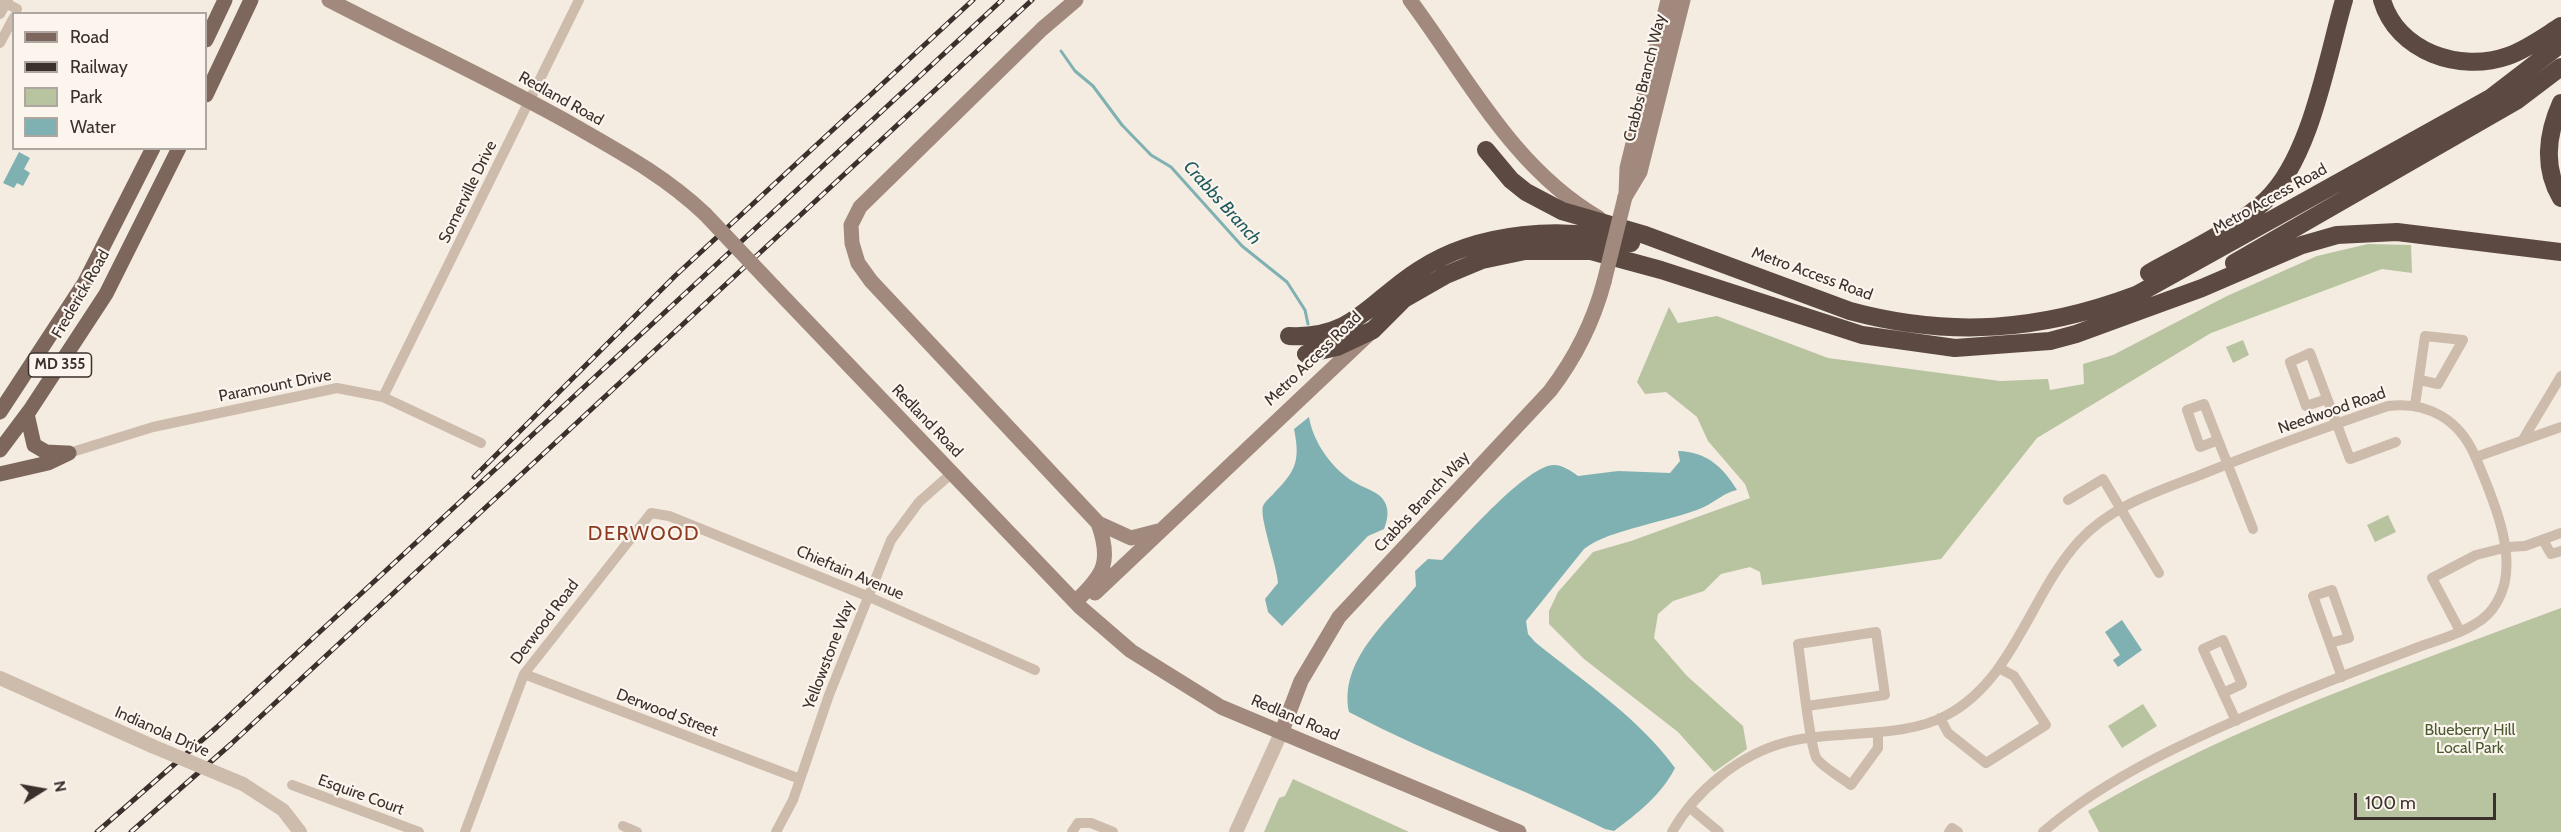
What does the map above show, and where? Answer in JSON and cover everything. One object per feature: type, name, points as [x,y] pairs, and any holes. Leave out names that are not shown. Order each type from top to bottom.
[{"type":"highway","points":[[2009,325],[2076,307],[2119,290],[2236,223],[2268,199],[2299,152],[2344,0]]},
{"type":"highway","points":[[2382,0],[2389,18],[2408,39],[2439,57],[2454,62],[2472,63],[2509,56],[2561,26]]},
{"type":"highway","name":"Metro Access Road","points":[[1610,224],[1817,300],[1884,320],[1973,328],[2060,320],[2136,295],[2492,97],[2561,44]]},
{"type":"highway","points":[[2167,300],[2516,101],[2561,68]]},
{"type":"highway","points":[[2561,103],[2551,133],[2548,167],[2561,198]]},
{"type":"highway","points":[[1486,150],[1500,169],[1526,192],[1562,211],[1610,224]]},
{"type":"highway","points":[[2167,300],[2202,288],[2302,245],[2345,234],[2397,232],[2561,252]]},
{"type":"highway","points":[[1289,336],[1321,335],[1338,330],[1360,317],[1421,268],[1467,248],[1497,240],[1554,233],[1606,237],[1656,250],[1726,276],[1817,300]]},
{"type":"highway","name":"Metro Access Road","points":[[1373,330],[1404,300],[1459,269],[1500,256],[1570,249],[1591,251],[1629,261],[1862,335],[1955,348],[2050,341],[2114,321],[2167,300]]},
{"type":"highway","points":[[1306,354],[1321,353],[1373,330]]},
{"type":"main road","points":[[207,38],[225,0]]},
{"type":"main road","points":[[207,93],[252,0]]},
{"type":"main road","name":"Redland Road","points":[[329,0],[530,101],[644,165],[683,193],[1078,605],[1131,651],[1221,707],[1519,832]]},
{"type":"main road","points":[[1076,0],[1042,29],[902,164],[860,207],[851,225],[852,243],[858,263],[871,281],[1098,523],[1105,541],[1104,569],[1100,578],[1078,605]]},
{"type":"main road","name":"Metro Access Road","points":[[1410,0],[1526,161],[1570,199],[1610,224]]},
{"type":"main road","name":"Crabbs Branch Way","points":[[1282,731],[1301,681],[1339,617],[1551,391],[1567,369],[1593,318],[1604,282],[1625,197],[1627,168],[1668,0]]},
{"type":"main road","name":"Crabbs Branch Way","points":[[1625,197],[1640,172],[1683,0]]},
{"type":"main road","name":"Frederick Road","points":[[0,412],[86,282],[152,150]]},
{"type":"main road","name":"Frederick Road","points":[[0,450],[27,414],[106,294],[178,150]]},
{"type":"main road","name":"Metro Access Road","points":[[1078,605],[1373,330]]},
{"type":"main road","points":[[27,414],[34,445],[46,452],[69,453]]},
{"type":"main road","points":[[0,474],[48,463],[69,453]]},
{"type":"main road","points":[[1098,523],[1131,538],[1150,535],[1163,528]]},
{"type":"street","name":"Somerville Drive","points":[[383,397],[579,0]]},
{"type":"street","points":[[0,14],[5,1],[17,10]]},
{"type":"street","points":[[0,43],[12,20]]},
{"type":"street","points":[[2415,405],[2426,336],[2463,339],[2438,384],[2420,380]]},
{"type":"street","points":[[2327,399],[2306,406],[2290,362],[2310,353],[2350,459],[2396,442]]},
{"type":"street","points":[[2522,441],[2561,376]]},
{"type":"street","name":"Paramount Drive","points":[[69,453],[153,427],[325,389],[352,389],[383,397],[481,443]]},
{"type":"street","name":"Needwood Road","points":[[1672,832],[1689,807],[1719,777],[1759,751],[1812,737],[1912,727],[1940,718],[1980,692],[1999,668],[2053,577],[2078,542],[2098,522],[2120,507],[2227,464],[2388,406],[2415,405],[2434,412],[2454,425],[2466,438],[2476,458],[2508,547],[2509,565],[2498,602],[2490,613],[2460,631],[2236,721],[2176,749],[2097,792],[2043,832]]},
{"type":"street","points":[[2476,458],[2561,427]]},
{"type":"street","points":[[2218,440],[2253,529]]},
{"type":"street","name":"Yellowstone Way","points":[[776,832],[800,779],[867,596],[897,529],[919,502],[952,473]]},
{"type":"street","points":[[2068,500],[2103,478],[2159,573]]},
{"type":"street","name":"Chieftain Avenue","points":[[651,513],[669,516],[867,596],[1035,670]]},
{"type":"street","name":"Derwood Road","points":[[465,832],[524,674],[651,513]]},
{"type":"street","points":[[2460,631],[2432,578],[2476,555],[2508,547],[2525,546],[2561,533]]},
{"type":"street","points":[[2543,540],[2551,554],[2561,550]]},
{"type":"street","points":[[2330,643],[2349,638],[2332,590],[2313,596],[2342,677]]},
{"type":"street","points":[[1807,706],[1885,694],[1876,632],[1798,644],[1807,706],[1812,737],[1818,759],[1851,785],[1878,748],[1878,732]]},
{"type":"street","points":[[2223,693],[2242,684],[2223,640],[2203,649],[2223,693],[2236,721]]},
{"type":"street","points":[[1940,718],[1948,733],[1986,763],[2046,725],[2014,676],[1999,668]]},
{"type":"street","name":"Derwood Street","points":[[524,674],[800,779]]},
{"type":"street","name":"Indianola Drive","points":[[0,678],[243,784],[283,810],[300,832]]},
{"type":"street","name":"Crabbs Branch Way","points":[[1236,832],[1282,731]]},
{"type":"street","name":"Esquire Court","points":[[292,785],[419,832]]},
{"type":"street","points":[[1689,807],[1719,832]]},
{"type":"street","points":[[1072,832],[1078,823],[1091,823],[1113,832]]},
{"type":"street","points":[[623,826],[637,832]]},
{"type":"street","points":[[1949,832],[1952,828],[1958,832]]},
{"type":"green space","points":[[2368,244],[2411,245],[2412,273],[2382,269],[2211,333],[2037,438],[1941,559],[1762,585],[1760,572],[1750,567],[1721,574],[1704,591],[1673,601],[1658,614],[1654,638],[1687,676],[1743,726],[1747,749],[1714,772],[1678,732],[1584,659],[1549,624],[1549,611],[1558,592],[1593,552],[1631,541],[1750,498],[1745,484],[1708,441],[1697,417],[1666,392],[1645,394],[1637,382],[1669,307],[1678,323],[1717,316],[1828,358],[2000,381],[2048,379],[2050,390],[2084,384],[2083,364],[2113,355],[2227,296],[2317,256]]},
{"type":"green space","points":[[2243,340],[2249,355],[2233,363],[2226,347]]},
{"type":"green space","points":[[2388,515],[2396,532],[2375,542],[2367,525]]},
{"type":"green space","name":"Blueberry Hill Local Park","points":[[2561,608],[2561,832],[2099,832],[2088,811],[2202,750],[2261,724],[2320,699]]},
{"type":"green space","points":[[2143,704],[2157,726],[2122,748],[2108,726]]},
{"type":"green space","points":[[1293,779],[1409,832],[1264,832],[1279,798],[1285,796]]},
{"type":"water","points":[[19,152],[30,158],[24,169],[30,173],[23,186],[17,183],[14,188],[3,183]]},
{"type":"water","points":[[1309,417],[1319,445],[1331,462],[1357,484],[1382,498],[1387,509],[1387,517],[1384,529],[1368,536],[1282,626],[1268,612],[1265,599],[1278,583],[1262,512],[1267,500],[1288,477],[1295,464],[1297,448],[1294,429]]},
{"type":"water","points":[[1678,451],[1697,454],[1713,462],[1726,474],[1737,490],[1704,507],[1595,542],[1584,549],[1526,621],[1528,634],[1535,642],[1627,716],[1675,768],[1656,795],[1631,818],[1614,831],[1605,829],[1412,743],[1349,712],[1348,693],[1351,676],[1358,659],[1379,629],[1416,586],[1415,571],[1428,559],[1442,560],[1496,505],[1528,477],[1542,468],[1554,465],[1564,467],[1578,476],[1618,471],[1670,473],[1680,461]]},
{"type":"water","points":[[2122,620],[2142,650],[2118,667],[2113,660],[2120,655],[2105,632]]},
{"type":"waterway","name":"Crabbs Branch","points":[[1061,51],[1075,71],[1093,86],[1122,125],[1151,155],[1171,167],[1242,246],[1287,282],[1305,310],[1308,324]]},
{"type":"railway","points":[[474,477],[675,276],[973,0]]},
{"type":"railway","points":[[97,832],[217,727],[1002,0]]},
{"type":"railway","points":[[131,832],[231,744],[1032,0]]},
{"type":"district","name":"DERWOOD","points":[[644,534]]}]
